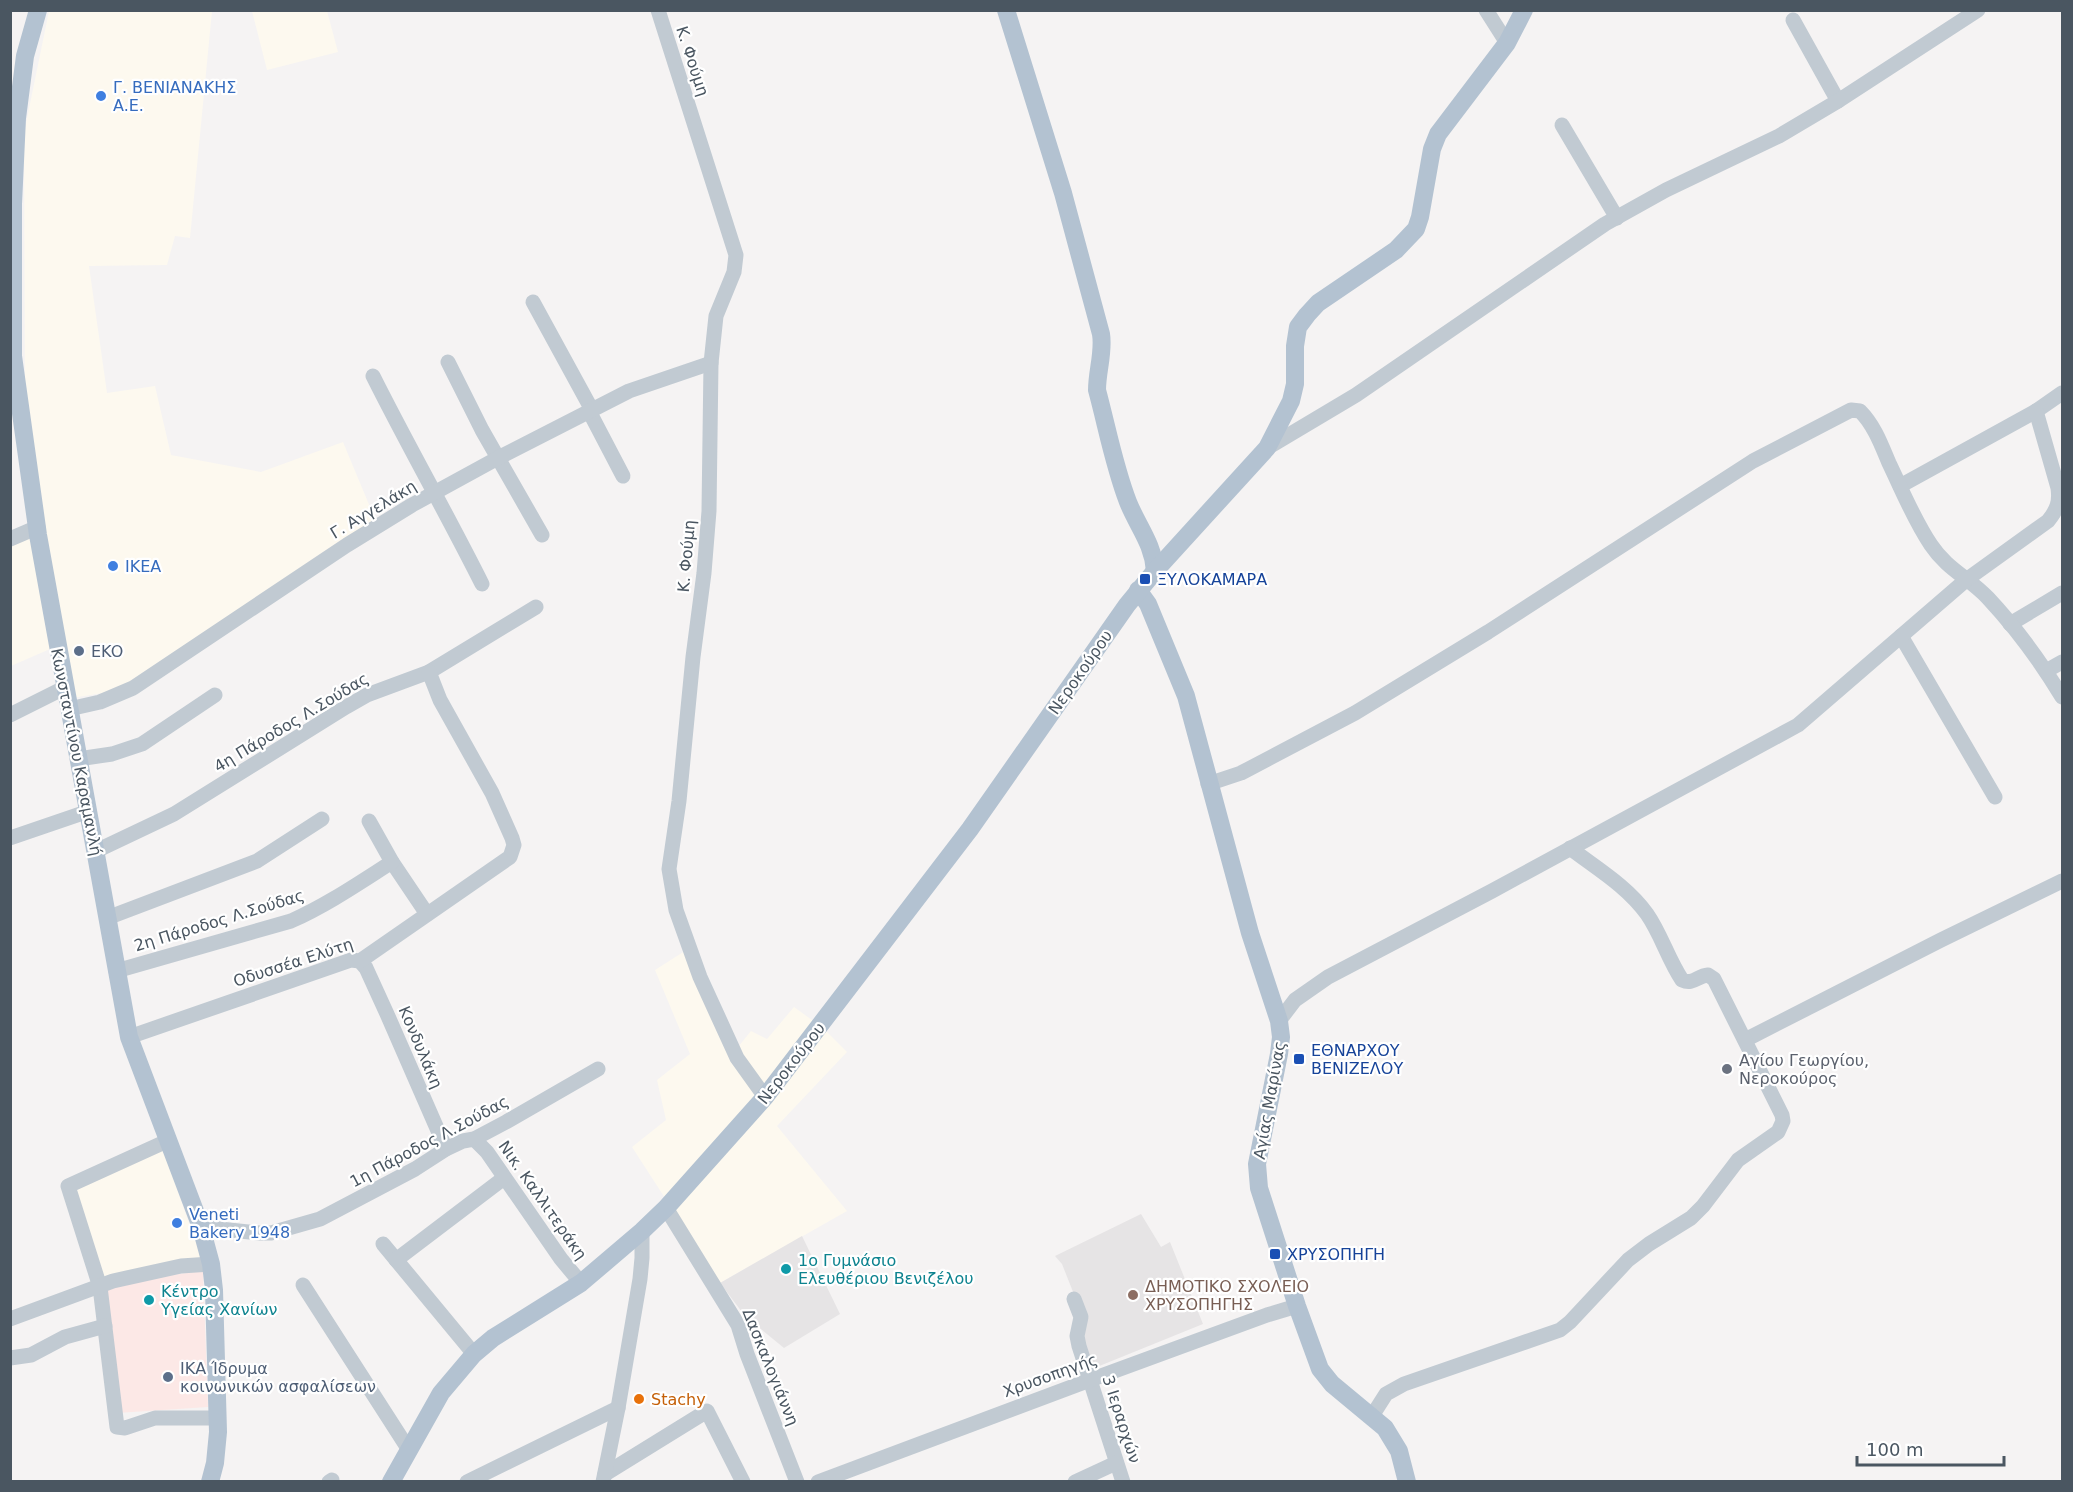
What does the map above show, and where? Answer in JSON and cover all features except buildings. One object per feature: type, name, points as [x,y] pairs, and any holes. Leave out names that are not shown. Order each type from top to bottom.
[{"type":"main road","name":"Κωνσταντίνου Καραμανλή","points":[[38,10],[25,56],[20,88],[13,204],[13,356],[38,527],[69,709],[129,1037],[201,1227],[211,1264],[214,1290],[218,1418],[215,1463],[210,1482]]},
{"type":"main road","points":[[1006,10],[1063,193],[1101,334],[1097,390],[1119,476],[1129,504],[1154,554],[1155,571]]},
{"type":"main road","name":"Νεροκούρου","points":[[391,1482],[441,1394],[474,1354],[493,1338],[581,1283],[642,1231],[666,1208],[765,1097],[970,829],[1138,590],[1267,448],[1291,401],[1295,384],[1295,346],[1298,327],[1318,303],[1396,250],[1416,229],[1432,149],[1438,134],[1507,43],[1524,10]]},
{"type":"main road","name":"Αγίας Μαρίνας","points":[[1138,590],[1148,604],[1186,696],[1250,933],[1279,1021],[1281,1037],[1279,1054],[1259,1152],[1259,1188],[1316,1360],[1325,1377],[1372,1416],[1393,1438],[1401,1457],[1407,1482]]},
{"type":"street","name":"Κ. Φούμη","points":[[658,10],[736,255],[734,272],[716,316],[711,363],[709,511],[704,573],[679,801],[669,869],[676,910],[700,977],[737,1058],[765,1097]]},
{"type":"street","points":[[1486,10],[1507,43]]},
{"type":"street","points":[[1267,448],[1356,395],[1617,218],[1666,190],[1779,136],[1838,101],[1978,10]]},
{"type":"street","points":[[1793,20],[1838,101]]},
{"type":"street","points":[[1563,125],[1617,218]]},
{"type":"street","points":[[533,302],[623,476]]},
{"type":"street","points":[[448,362],[542,536]]},
{"type":"street","name":"Γ. Αγγελάκη","points":[[69,709],[100,702],[133,688],[347,545],[435,492],[498,458],[629,391],[711,363]]},
{"type":"street","points":[[374,376],[401,433],[435,492],[482,584]]},
{"type":"street","points":[[1900,486],[2036,411],[2062,393]]},
{"type":"street","points":[[1208,784],[1241,773],[1355,713],[1488,632],[1744,467],[1851,410],[1860,411],[1872,426],[1931,544],[1952,570],[1986,596],[2010,624],[2046,671],[2062,697]]},
{"type":"street","points":[[1279,1021],[1296,1000],[1312,987],[1798,725],[1966,580],[2048,521],[2061,499],[2036,411]]},
{"type":"street","points":[[10,539],[38,527]]},
{"type":"street","points":[[2010,624],[2062,593]]},
{"type":"street","name":"4η Πάροδος Λ.Σούδας","points":[[96,851],[174,814],[367,695],[429,672],[536,607]]},
{"type":"street","points":[[1901,636],[1995,797]]},
{"type":"street","points":[[2046,671],[2062,662]]},
{"type":"street","name":"Οδυσσέα Ελύτη","points":[[129,1037],[351,960],[360,961],[505,862],[513,852],[512,838],[492,793],[440,700],[429,672]]},
{"type":"street","points":[[10,715],[66,687]]},
{"type":"street","points":[[78,759],[112,754],[142,744],[215,695]]},
{"type":"street","points":[[10,838],[89,811]]},
{"type":"street","points":[[107,918],[257,861],[322,819]]},
{"type":"street","points":[[369,821],[392,862],[427,914]]},
{"type":"street","points":[[1372,1416],[1386,1394],[1404,1384],[1560,1330],[1628,1260],[1691,1218],[1738,1160],[1778,1132],[1784,1121],[1714,979],[1708,975],[1693,982],[1682,980],[1648,916],[1637,901],[1570,848]]},
{"type":"street","name":"2η Πάροδος Λ.Σούδας","points":[[116,971],[291,921],[333,899],[392,862]]},
{"type":"street","points":[[1745,1040],[1941,939],[2062,881]]},
{"type":"street","name":"Κονδυλάκη","points":[[360,961],[366,968],[379,996],[446,1149]]},
{"type":"street","name":"1η Πάροδος Λ.Σούδας","points":[[201,1227],[271,1233],[320,1219],[405,1174],[446,1149],[463,1141],[474,1139],[598,1068]]},
{"type":"street","name":"Νικ. Καλλιτεράκη","points":[[474,1139],[487,1152],[581,1283]]},
{"type":"street","points":[[167,1141],[68,1186],[100,1287],[117,1427],[125,1428],[151,1418],[218,1418]]},
{"type":"street","points":[[396,1260],[504,1178]]},
{"type":"street","name":"Δασκαλογιάννη","points":[[666,1208],[738,1325],[797,1482]]},
{"type":"street","points":[[604,1478],[640,1279],[642,1231]]},
{"type":"street","points":[[383,1244],[474,1354]]},
{"type":"street","points":[[10,1319],[113,1281],[180,1266],[211,1264]]},
{"type":"street","points":[[303,1285],[410,1450]]},
{"type":"street","name":"3 Ιεραρχών","points":[[1074,1299],[1081,1317],[1077,1336],[1078,1346],[1123,1482]]},
{"type":"street","name":"Χρυσοπηγής","points":[[818,1482],[851,1476],[1090,1380],[1297,1306]]},
{"type":"street","points":[[10,1358],[32,1355],[65,1337],[105,1326]]},
{"type":"street","points":[[468,1482],[618,1408]]},
{"type":"street","points":[[604,1478],[707,1411],[743,1482]]},
{"type":"street","points":[[1075,1482],[1116,1463]]},
{"type":"shaded area","points":[[49,11],[212,11],[190,238],[175,236],[167,265],[89,266],[107,393],[155,386],[171,455],[261,472],[343,442],[375,519],[115,691],[72,698],[25,406],[24,133]]},
{"type":"shaded area","points":[[252,11],[327,11],[338,52],[267,70]]},
{"type":"shaded area","points":[[30,537],[50,649],[11,666],[10,546]]},
{"type":"shaded area","points":[[688,949],[734,1052],[751,1031],[767,1039],[794,1007],[823,1028],[847,1052],[777,1126],[847,1211],[720,1283],[632,1147],[666,1120],[657,1080],[690,1054],[655,970]]},
{"type":"shaded area","points":[[163,1149],[201,1257],[104,1279],[73,1185]]},
{"type":"shaded area","name":"ΔΗΜΟΤΙΚΟ ΣΧΟΛΕΙΟ ΧΡΥΣΟΠΗΓΗΣ","points":[[1141,1214],[1161,1247],[1170,1242],[1203,1324],[1087,1371],[1081,1312],[1062,1264],[1055,1256]]},
{"type":"shaded area","points":[[802,1236],[840,1314],[784,1348],[745,1316],[720,1283]]},
{"type":"shaded area","points":[[203,1271],[208,1407],[117,1413],[107,1289],[139,1279]]},
{"type":"place","name":"Γ. ΒΕΝΙΑΝΑΚΗΣ A.E.","points":[[101,96]]},
{"type":"place","name":"IKEA","points":[[113,566]]},
{"type":"place","name":"ΞΥΛΟΚΑΜΑΡΑ","points":[[1145,579]]},
{"type":"place","name":"EKO","points":[[79,651]]},
{"type":"place","name":"ΕΘΝΑΡΧΟΥ ΒΕΝΙΖΕΛΟΥ","points":[[1299,1059]]},
{"type":"place","name":"Αγίου Γεωργίου, Νεροκούρος","points":[[1727,1069]]},
{"type":"place","name":"Veneti Bakery 1948","points":[[177,1223]]},
{"type":"place","name":"ΧΡΥΣΟΠΗΓΗ","points":[[1275,1254]]},
{"type":"place","name":"1ο Γυμνάσιο Ελευθέριου Βενιζέλου","points":[[786,1269]]},
{"type":"place","name":"ΔΗΜΟΤΙΚΟ ΣΧΟΛΕΙΟ ΧΡΥΣΟΠΗΓΗΣ","points":[[1133,1295]]},
{"type":"place","name":"Κέντρο Υγείας Χανίων","points":[[149,1300]]},
{"type":"place","name":"ΙΚΑ Ίδρυμα κοινωνικών ασφαλίσεων","points":[[168,1377]]},
{"type":"place","name":"Stachy","points":[[639,1399]]}]
